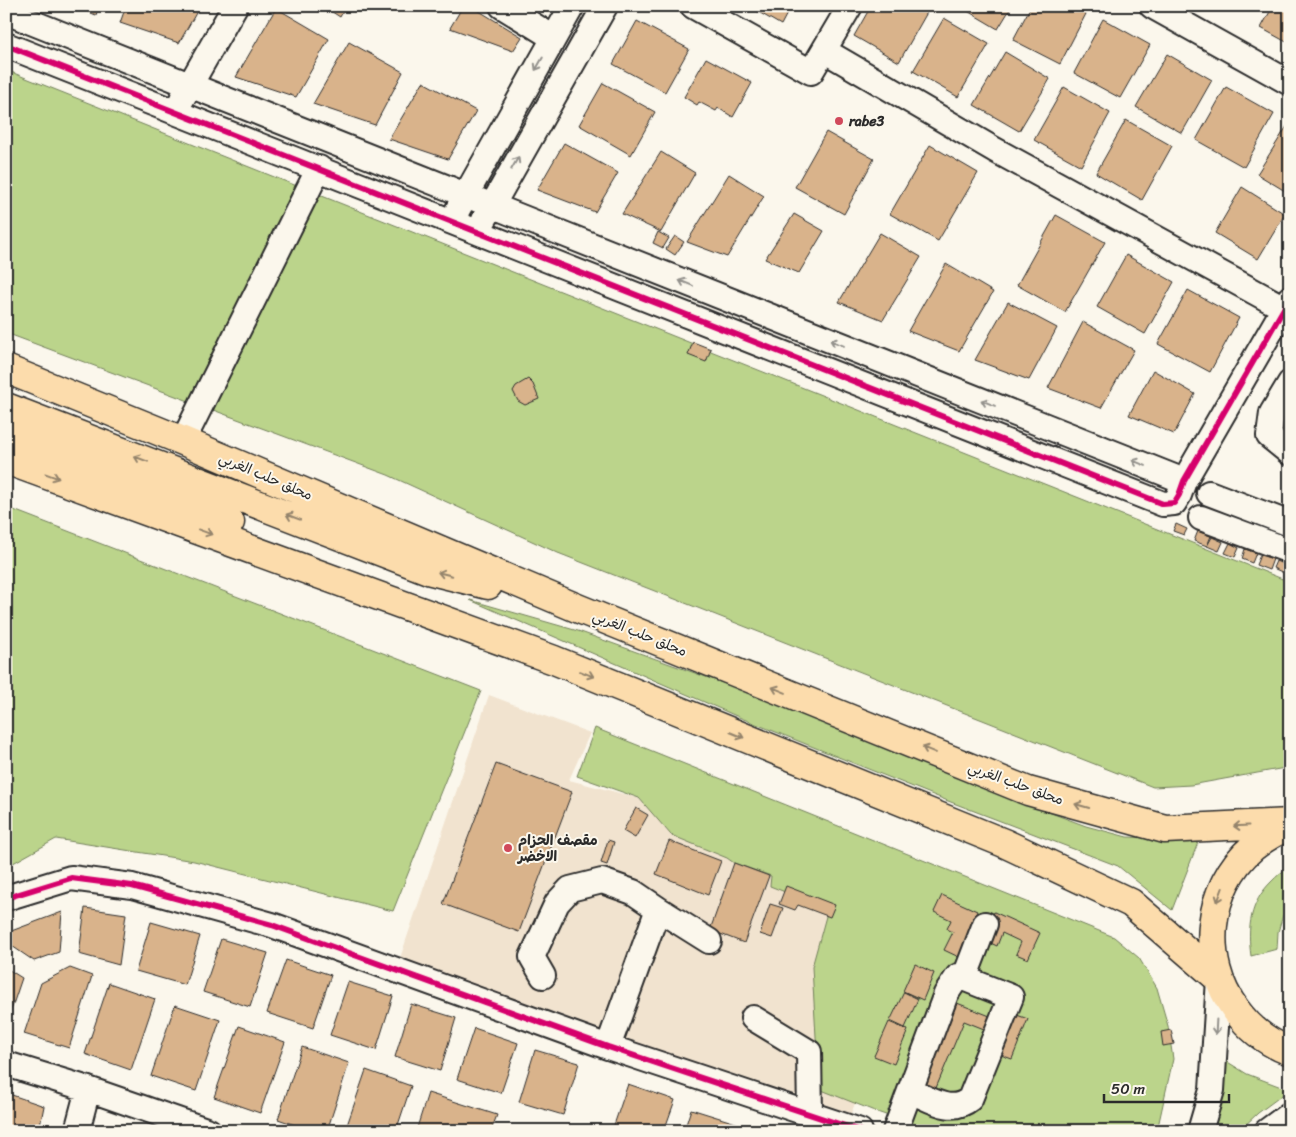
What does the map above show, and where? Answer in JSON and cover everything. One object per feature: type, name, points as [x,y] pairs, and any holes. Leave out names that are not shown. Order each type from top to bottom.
[{"type":"highway","name":"محلق حلب الغربي","points":[[6,369],[183,441],[577,608],[1028,790],[1165,829],[1290,824]]},
{"type":"highway","points":[[6,407],[431,571],[577,608]]},
{"type":"highway","points":[[6,433],[416,596],[554,660]]},
{"type":"highway","points":[[6,460],[554,660],[1004,843],[1131,903],[1219,979]]},
{"type":"highway","points":[[1290,824],[1272,833],[1253,847],[1236,865],[1224,885],[1216,908],[1212,932],[1213,956],[1219,979],[1229,1001],[1244,1020],[1262,1036],[1290,1051]]},
{"type":"street","points":[[175,111],[235,6]]},
{"type":"street","points":[[502,6],[554,38]]},
{"type":"street","points":[[452,221],[464,195],[572,6]]},
{"type":"street","points":[[478,231],[605,6]]},
{"type":"street","points":[[694,6],[811,72],[850,6]]},
{"type":"street","points":[[1153,7],[1290,83]]},
{"type":"street","points":[[6,12],[1184,481]]},
{"type":"street","points":[[6,45],[1163,504],[1174,503],[1184,481],[1287,303],[1004,155],[825,51]]},
{"type":"street","points":[[183,441],[319,168]]},
{"type":"street","points":[[1290,383],[1272,413],[1269,436],[1290,453]]},
{"type":"street","points":[[1209,493],[1290,524]]},
{"type":"street","points":[[1201,518],[1290,551]]},
{"type":"street","points":[[6,898],[71,878],[132,886],[272,925],[608,1047],[860,1131]]},
{"type":"street","points":[[543,976],[532,957],[558,903],[570,889],[602,882],[633,892],[709,941]]},
{"type":"street","points":[[608,1047],[658,909]]},
{"type":"street","points":[[964,979],[985,924]]},
{"type":"street","points":[[895,1131],[946,994],[958,976],[1011,997],[970,1099],[962,1105],[949,1107],[910,1091]]},
{"type":"street","points":[[1200,1131],[1212,1090],[1219,979]]},
{"type":"street","points":[[753,1018],[808,1052],[810,1115]]},
{"type":"street","points":[[6,1064],[88,1089],[209,1131]]},
{"type":"street","points":[[77,1131],[88,1089]]},
{"type":"street","points":[[1267,1131],[1290,1114]]},
{"type":"shaded area","points":[[489,695],[590,733],[569,780],[639,798],[671,835],[727,858],[734,863],[842,900],[945,881],[850,1116],[399,961]]},
{"type":"green space","points":[[6,70],[1290,582],[1290,759],[1285,768],[1191,785],[1153,787],[558,553],[388,475],[6,333]]},
{"type":"green space","points":[[6,507],[481,691],[393,911],[194,861],[56,839],[6,867]]},
{"type":"green space","points":[[470,600],[578,631],[745,691],[965,781],[1086,826],[1127,837],[1199,840],[1172,910],[1118,866],[948,801],[741,718]]},
{"type":"green space","points":[[595,728],[1114,937],[1139,958],[1157,988],[1168,1026],[1173,1059],[1157,1131],[933,1131],[877,1112],[819,1089],[812,967],[828,909],[770,886],[771,876],[734,863],[727,858],[671,835],[639,798],[577,776]]},
{"type":"green space","points":[[1290,867],[1290,906],[1283,915],[1278,932],[1277,949],[1251,956],[1249,935],[1254,907],[1258,898],[1271,882]]},
{"type":"green space","points":[[1226,1061],[1247,1074],[1289,1090],[1258,1113],[1239,1131],[1213,1131],[1223,1090]]},
{"type":"building","points":[[73,6],[99,6],[96,15]]},
{"type":"building","points":[[126,6],[200,6],[179,43],[120,23]]},
{"type":"building","points":[[323,6],[346,6],[340,17]]},
{"type":"building","points":[[463,6],[471,6],[522,37],[513,51],[450,28]]},
{"type":"building","points":[[748,6],[791,6],[781,25]]},
{"type":"building","points":[[871,6],[925,6],[929,9],[899,62],[854,36]]},
{"type":"building","points":[[959,6],[1012,6],[998,29]]},
{"type":"building","points":[[1031,6],[1081,6],[1088,10],[1060,64],[1013,40]]},
{"type":"building","points":[[1273,6],[1290,6],[1290,44],[1261,28]]},
{"type":"building","points":[[276,8],[329,39],[296,97],[236,77]]},
{"type":"building","points":[[944,18],[989,44],[958,97],[913,71]]},
{"type":"building","points":[[1103,19],[1150,45],[1120,98],[1074,73]]},
{"type":"building","points":[[637,21],[689,49],[665,92],[613,64]]},
{"type":"building","points":[[349,42],[403,72],[375,125],[313,104]]},
{"type":"building","points":[[1005,52],[1050,79],[1019,131],[974,105]]},
{"type":"building","points":[[1167,54],[1212,80],[1182,133],[1136,107]]},
{"type":"building","points":[[706,58],[752,83],[733,117],[718,108],[716,111],[699,102],[697,105],[684,97]]},
{"type":"building","points":[[423,82],[476,111],[448,159],[389,139]]},
{"type":"building","points":[[603,83],[655,112],[631,155],[579,125]]},
{"type":"building","points":[[1064,87],[1110,113],[1081,166],[1034,140]]},
{"type":"building","points":[[1226,87],[1274,114],[1244,167],[1196,140]]},
{"type":"building","points":[[1126,120],[1172,146],[1142,200],[1096,173]]},
{"type":"building","points":[[1290,123],[1290,194],[1257,174]]},
{"type":"building","points":[[826,132],[874,159],[844,214],[795,187]]},
{"type":"building","points":[[564,143],[618,173],[595,212],[537,190]]},
{"type":"building","points":[[930,145],[978,173],[938,241],[890,214]]},
{"type":"building","points":[[661,152],[695,173],[661,232],[622,214]]},
{"type":"building","points":[[729,174],[764,196],[727,257],[687,242]]},
{"type":"building","points":[[1242,187],[1285,214],[1258,259],[1215,233]]},
{"type":"building","points":[[794,214],[824,231],[799,273],[765,259]]},
{"type":"building","points":[[1056,215],[1105,242],[1065,312],[1017,285]]},
{"type":"building","points":[[658,232],[669,238],[663,248],[653,243]]},
{"type":"building","points":[[880,233],[921,257],[883,320],[839,302]]},
{"type":"building","points":[[675,236],[684,242],[675,255],[666,249]]},
{"type":"building","points":[[1126,255],[1174,282],[1145,334],[1097,307]]},
{"type":"building","points":[[946,264],[993,292],[959,351],[908,331]]},
{"type":"building","points":[[1188,290],[1239,318],[1210,372],[1158,344]]},
{"type":"building","points":[[1008,302],[1057,328],[1029,380],[975,360]]},
{"type":"building","points":[[1083,322],[1134,350],[1101,408],[1048,388]]},
{"type":"building","points":[[693,342],[711,349],[706,362],[688,355]]},
{"type":"building","points":[[1153,370],[1195,394],[1174,434],[1129,415]]},
{"type":"building","points":[[528,379],[533,384],[539,399],[525,405],[518,401],[513,391],[516,386]]},
{"type":"building","points":[[1176,524],[1187,529],[1184,535],[1173,531]]},
{"type":"building","points":[[1198,531],[1211,536],[1207,546],[1194,541]]},
{"type":"building","points":[[1212,537],[1223,542],[1219,551],[1207,546]]},
{"type":"building","points":[[1230,543],[1239,548],[1235,557],[1225,553]]},
{"type":"building","points":[[1245,549],[1256,553],[1252,563],[1242,559]]},
{"type":"building","points":[[1260,555],[1273,559],[1269,570],[1256,565]]},
{"type":"building","points":[[1276,561],[1287,566],[1284,573],[1273,568]]},
{"type":"building","name":"مقصف الحزام الاخضر","points":[[496,764],[572,792],[519,932],[443,904]]},
{"type":"building","points":[[636,808],[648,815],[635,838],[623,831]]},
{"type":"building","points":[[608,840],[614,842],[607,865],[601,863]]},
{"type":"building","points":[[669,841],[721,861],[708,895],[656,874]]},
{"type":"building","points":[[734,863],[769,876],[744,943],[710,930]]},
{"type":"building","points":[[786,886],[835,905],[830,917],[798,905],[795,910],[779,904]]},
{"type":"building","points":[[942,895],[977,911],[971,925],[978,928],[963,959],[944,950],[953,932],[947,929],[951,920],[934,912]]},
{"type":"building","points":[[770,904],[783,908],[772,938],[760,934]]},
{"type":"building","points":[[85,908],[126,914],[119,965],[79,954]]},
{"type":"building","points":[[62,912],[59,952],[34,961],[6,942],[6,933]]},
{"type":"building","points":[[994,912],[1040,933],[1028,959],[1016,954],[1021,942],[1002,933],[997,946],[982,939]]},
{"type":"building","points":[[151,922],[200,936],[185,985],[136,971]]},
{"type":"building","points":[[221,939],[268,953],[250,1007],[203,992]]},
{"type":"building","points":[[286,960],[331,975],[313,1028],[267,1013]]},
{"type":"building","points":[[915,964],[934,973],[923,1000],[903,991]]},
{"type":"building","points":[[6,968],[22,978],[6,1025]]},
{"type":"building","points":[[70,968],[92,976],[69,1048],[24,1034],[41,983]]},
{"type":"building","points":[[348,982],[393,996],[376,1050],[330,1035]]},
{"type":"building","points":[[109,983],[155,999],[131,1070],[85,1054]]},
{"type":"building","points":[[904,992],[918,999],[905,1028],[890,1021]]},
{"type":"building","points":[[957,1003],[995,1018],[989,1031],[964,1021],[936,1088],[924,1083]]},
{"type":"building","points":[[411,1004],[456,1018],[440,1071],[395,1057]]},
{"type":"building","points":[[175,1005],[220,1020],[196,1091],[151,1076]]},
{"type":"building","points":[[1014,1014],[1028,1019],[1012,1059],[998,1054]]},
{"type":"building","points":[[889,1022],[908,1030],[894,1064],[874,1056]]},
{"type":"building","points":[[239,1026],[285,1042],[260,1113],[214,1097]]},
{"type":"building","points":[[474,1028],[518,1043],[501,1093],[457,1079]]},
{"type":"building","points":[[1171,1030],[1174,1044],[1163,1046],[1161,1032]]},
{"type":"building","points":[[302,1047],[349,1063],[327,1131],[312,1131],[278,1119]]},
{"type":"building","points":[[535,1050],[579,1063],[563,1115],[519,1102]]},
{"type":"building","points":[[366,1070],[411,1086],[396,1131],[345,1131]]},
{"type":"building","points":[[628,1084],[675,1100],[664,1131],[612,1131]]},
{"type":"building","points":[[6,1093],[44,1106],[39,1131],[6,1131]]},
{"type":"building","points":[[428,1093],[497,1115],[491,1131],[416,1131]]},
{"type":"building","points":[[691,1109],[739,1124],[737,1131],[684,1131]]},
{"type":"cycle path","points":[[6,45],[1163,504],[1174,503],[1179,495],[1184,481],[1290,298]]},
{"type":"cycle path","points":[[6,898],[71,878],[132,886],[272,925],[608,1047],[860,1131]]},
{"type":"place","name":"rabe3","points":[[839,121]]},
{"type":"place","name":"مقصف الحزام الاخضر","points":[[508,848]]}]
